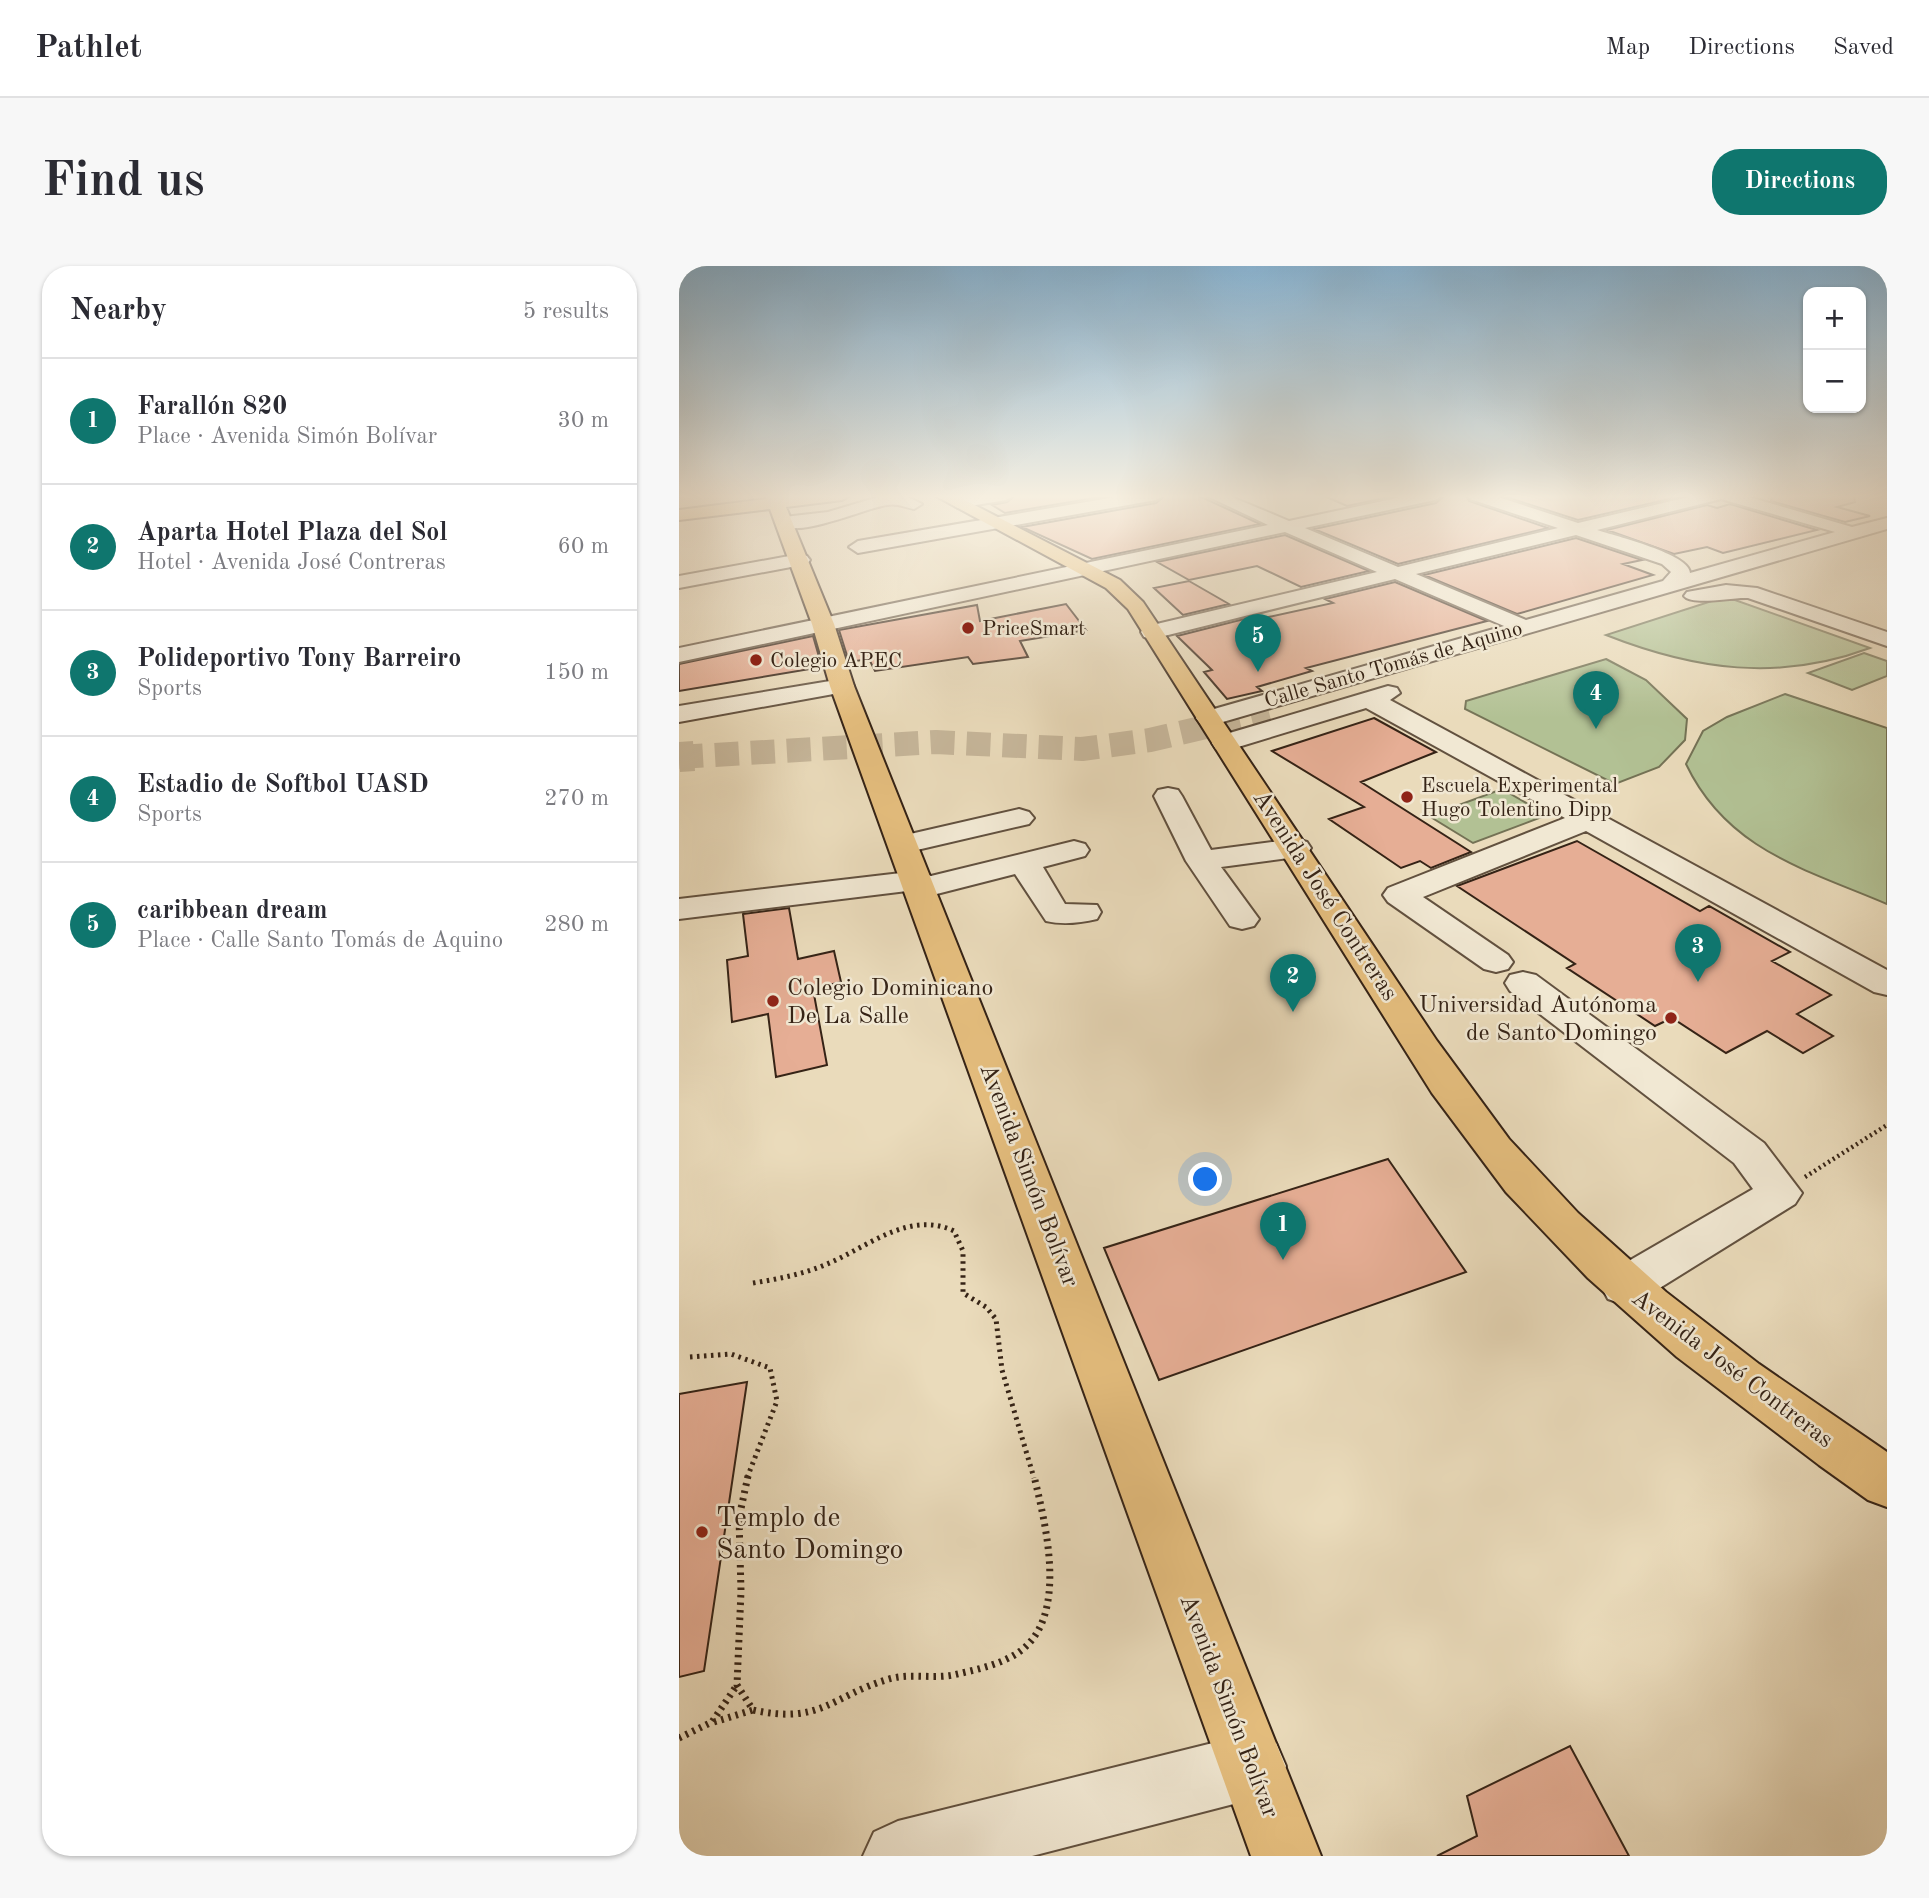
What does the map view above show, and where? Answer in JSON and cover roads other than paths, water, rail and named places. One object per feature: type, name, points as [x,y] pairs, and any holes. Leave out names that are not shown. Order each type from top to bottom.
[{"type":"main road","name":"Avenida Simón Bolívar","points":[[805,569],[842,686],[1286,1856]]},
{"type":"main road","name":"Avenida José Contreras","points":[[1084,569],[1113,584],[1124,594],[1296,848],[1469,1116],[1518,1178],[1625,1286],[1689,1341],[1792,1418],[1887,1482]]},
{"type":"street","points":[[679,582],[699,569]]},
{"type":"street","points":[[679,655],[1083,569]]},
{"type":"street","points":[[1388,569],[1524,626]]},
{"type":"street","points":[[1151,632],[1413,569]]},
{"type":"street","points":[[1680,569],[1684,590],[1726,591],[1760,584],[1799,569]]},
{"type":"street","name":"Calle Santo Tomás de Aquino","points":[[1209,718],[1524,626],[1684,590],[1731,569]]},
{"type":"street","name":"Calle Santo Tomás de Aquino","points":[[1484,663],[1574,635],[1707,582],[1732,569]]},
{"type":"street","points":[[1760,584],[1887,625]]},
{"type":"street","points":[[1760,584],[1887,639]]},
{"type":"street","points":[[1269,712],[1556,629],[1602,622]]},
{"type":"street","points":[[679,714],[842,686]]},
{"type":"street","name":"Calle Santo Tomás de Aquino","points":[[1225,743],[1407,687]]},
{"type":"street","points":[[1369,699],[1887,984]]},
{"type":"street","points":[[1168,796],[1201,861],[1242,919]]},
{"type":"street","points":[[914,871],[1019,818]]},
{"type":"street","points":[[1587,820],[1399,895],[1509,973],[1749,1153],[1780,1193],[1625,1286]]},
{"type":"street","points":[[1201,861],[1296,848]]},
{"type":"street","points":[[679,909],[914,871],[1024,862],[1074,849]]},
{"type":"street","points":[[1024,862],[1052,909],[1058,914],[1085,912]]},
{"type":"street","points":[[898,1856],[1253,1766]]},
{"type":"tunnel","points":[[694,756],[679,757],[936,742],[1082,749],[1150,740],[1269,712]]},
{"type":"place","name":"PriceSmart","points":[[968,628]]},
{"type":"place","name":"Colegio APEC","points":[[756,660]]},
{"type":"place","name":"caribbean dream","points":[[1258,672]]},
{"type":"place","name":"Estadio de Softbol UASD","points":[[1596,729]]},
{"type":"place","name":"Escuela Experimental Hugo Tolentino Dipp","points":[[1407,797]]},
{"type":"place","name":"Polideportivo Tony Barreiro","points":[[1698,982]]},
{"type":"place","name":"Colegio Dominicano De La Salle","points":[[773,1001]]},
{"type":"place","name":"Aparta Hotel Plaza del Sol","points":[[1293,1012]]},
{"type":"place","name":"Universidad Autónoma de Santo Domingo","points":[[1671,1018]]},
{"type":"place","name":"Farallón 820","points":[[1283,1260]]},
{"type":"place","name":"Templo de Santo Domingo","points":[[702,1532]]}]
